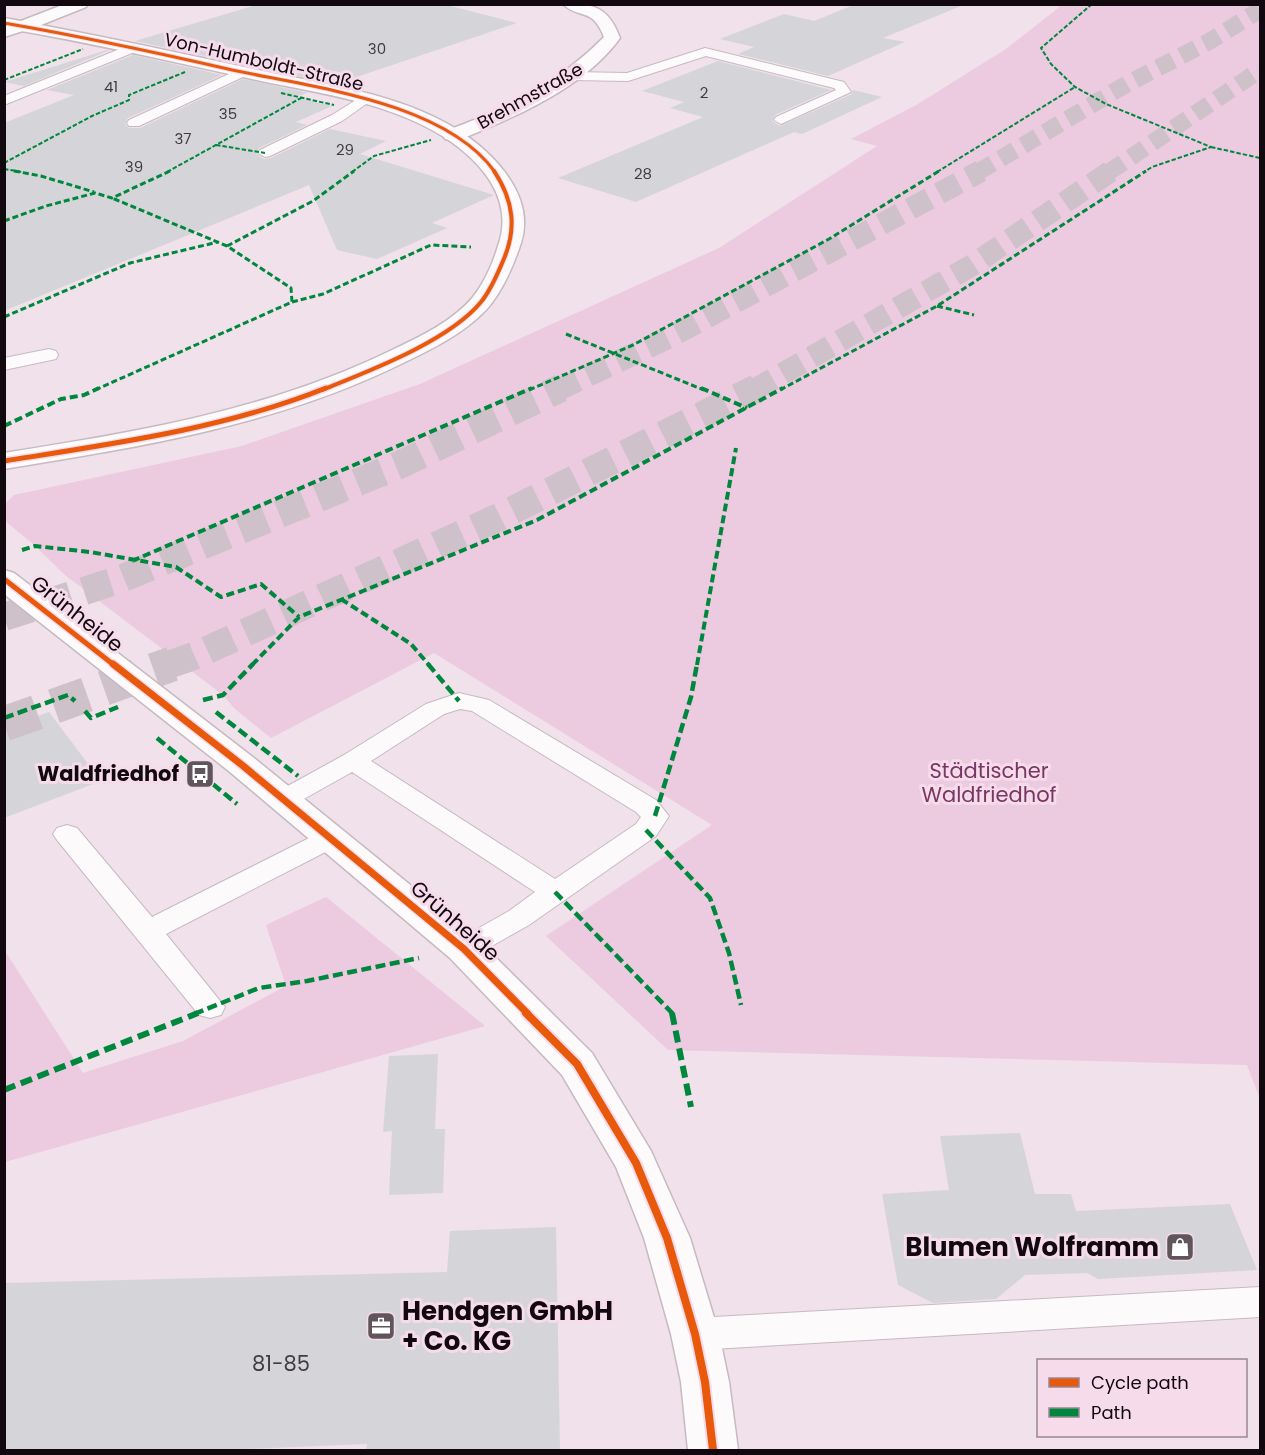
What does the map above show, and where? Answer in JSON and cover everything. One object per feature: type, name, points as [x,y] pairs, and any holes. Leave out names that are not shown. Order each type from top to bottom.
[{"type":"street","points":[[13,12],[51,4]]},
{"type":"street","points":[[570,4],[594,10],[614,5]]},
{"type":"street","name":"Brehmstraße","points":[[452,135],[489,122],[572,76],[596,57],[612,39],[605,24],[594,10]]},
{"type":"street","name":"Von-Humboldt-Straße","points":[[4,461],[170,432],[285,404],[363,374],[397,358],[453,325],[476,307],[491,286],[511,243],[515,221],[503,183],[490,165],[474,149],[413,115],[364,99],[100,40],[22,26],[13,12]]},
{"type":"street","points":[[4,32],[89,12],[100,40]]},
{"type":"street","name":"Grünheide","points":[[4,579],[171,707],[464,949],[577,1064],[612,1119],[636,1163],[667,1239],[695,1334],[705,1382],[713,1450]]},
{"type":"lane","points":[[4,101],[132,48]]},
{"type":"lane","points":[[572,76],[628,77],[705,52],[838,84],[843,88],[844,92],[781,120]]},
{"type":"lane","points":[[134,123],[242,72]]},
{"type":"lane","points":[[265,153],[337,118],[364,99]]},
{"type":"lane","points":[[4,364],[49,355]]},
{"type":"lane","points":[[284,799],[353,761],[435,709],[459,701],[480,705],[646,806],[655,816],[646,830],[519,918],[464,949]]},
{"type":"lane","points":[[353,761],[555,892]]},
{"type":"lane","points":[[67,834],[210,1008]]},
{"type":"lane","points":[[148,930],[331,838]]},
{"type":"lane","points":[[695,1334],[1260,1302]]},
{"type":"green space","name":"Städtischer Waldfriedhof","points":[[1062,5],[1260,5],[1260,1099],[1247,1065],[668,1050],[546,936],[712,825],[434,653],[271,738],[235,709],[223,695],[65,575],[5,521],[5,504],[14,495],[242,446],[420,384],[719,248],[877,146],[851,139],[918,104],[1006,49]]},
{"type":"green space","points":[[326,897],[485,1026],[5,1162],[5,951],[83,1073],[183,1041],[286,986],[266,925]]},
{"type":"building","points":[[259,4],[443,4],[517,23],[336,84],[135,41]]},
{"type":"building","points":[[856,4],[961,6],[883,38],[905,42],[828,76],[738,54],[754,47],[720,39],[784,14],[814,21]]},
{"type":"building","points":[[110,50],[24,86],[4,82]]},
{"type":"building","points":[[133,55],[222,75],[128,118],[125,124],[129,128],[140,128],[243,79],[308,93],[294,97],[332,106],[296,122],[307,125],[259,148],[256,154],[264,159],[271,158],[330,129],[386,141],[360,154],[494,195],[432,223],[447,228],[377,259],[337,250],[309,185],[4,311],[4,123],[74,95],[47,90]]},
{"type":"building","points":[[718,61],[831,90],[775,115],[772,121],[780,126],[852,94],[853,90],[882,97],[802,134],[794,132],[636,202],[558,178],[703,117],[670,108],[684,102],[642,91]]},
{"type":"building","points":[[49,712],[101,781],[4,818],[4,728]]},
{"type":"building","points":[[438,1054],[435,1129],[445,1129],[443,1193],[389,1195],[392,1131],[383,1132],[389,1056]]},
{"type":"building","points":[[1020,1133],[1035,1194],[1071,1194],[1076,1211],[1230,1204],[1257,1270],[1098,1279],[1087,1273],[1025,1275],[996,1299],[933,1303],[898,1285],[882,1194],[949,1190],[940,1136]]},
{"type":"building","points":[[556,1227],[560,1450],[366,1450],[367,1444],[222,1450],[4,1450],[4,1283],[447,1272],[450,1231]]},
{"type":"tunnel","points":[[978,172],[1127,84],[1210,41],[1260,10]]},
{"type":"tunnel","points":[[1109,172],[1260,70]]},
{"type":"tunnel","points":[[558,390],[670,337],[981,171]]},
{"type":"tunnel","points":[[754,390],[971,266],[1111,171]]},
{"type":"tunnel","points":[[4,617],[118,580],[397,466],[561,388]]},
{"type":"tunnel","points":[[168,665],[194,656],[497,518],[757,388]]},
{"type":"tunnel","points":[[4,724],[172,664]]},
{"type":"marked path","points":[[203,700],[223,695],[299,617],[537,520],[937,306],[1152,167],[1211,147],[1106,104],[1075,87],[1051,64],[1041,48],[1092,4]]},
{"type":"marked path","points":[[4,80],[83,49]]},
{"type":"marked path","points":[[214,51],[265,61]]},
{"type":"marked path","points":[[4,163],[92,116],[129,100],[129,95],[185,72]]},
{"type":"marked path","points":[[132,561],[633,345],[829,239],[1075,87]]},
{"type":"marked path","points":[[281,93],[334,105]]},
{"type":"marked path","points":[[4,221],[46,206],[95,193],[112,198],[168,172],[301,98]]},
{"type":"marked path","points":[[227,246],[313,201],[374,156],[431,140]]},
{"type":"marked path","points":[[216,145],[265,153]]},
{"type":"marked path","points":[[1211,147],[1260,158]]},
{"type":"marked path","points":[[4,169],[41,176],[94,192]]},
{"type":"marked path","points":[[4,426],[61,399],[84,395],[292,302],[291,288],[227,246],[112,198]]},
{"type":"marked path","points":[[4,317],[130,263],[218,242]]},
{"type":"marked path","points":[[292,302],[323,294],[431,245],[471,247]]},
{"type":"marked path","points":[[937,306],[974,315]]},
{"type":"marked path","points":[[566,334],[615,352],[747,408]]},
{"type":"marked path","points":[[655,816],[691,697],[736,448]]},
{"type":"marked path","points":[[22,550],[35,546],[90,552],[176,567],[221,597],[261,584],[299,617]]},
{"type":"marked path","points":[[341,599],[411,644],[459,701]]},
{"type":"marked path","points":[[4,718],[68,695],[75,701]]},
{"type":"marked path","points":[[85,711],[91,718],[118,707]]},
{"type":"marked path","points":[[216,712],[298,776]]},
{"type":"marked path","points":[[157,738],[237,804]]},
{"type":"marked path","points":[[646,830],[710,898],[729,953],[741,1005]]},
{"type":"marked path","points":[[555,892],[673,1014],[691,1107]]},
{"type":"marked path","points":[[4,1090],[259,988],[307,981],[419,958]]},
{"type":"cycle path","points":[[4,23],[338,92],[396,108],[449,132],[484,159],[502,182],[512,209],[513,224],[512,238],[507,252],[489,289],[475,308],[436,336],[363,373],[314,393],[213,423],[109,444],[4,461]]},
{"type":"cycle path","points":[[4,579],[242,765],[464,949],[577,1064],[636,1163],[667,1238],[695,1334],[705,1382],[713,1450]]},
{"type":"place","name":"Waldfriedhof","points":[[200,774]]},
{"type":"place","name":"Blumen Wolframm","points":[[1180,1247]]},
{"type":"place","name":"Hendgen GmbH + Co. KG","points":[[381,1326]]}]
